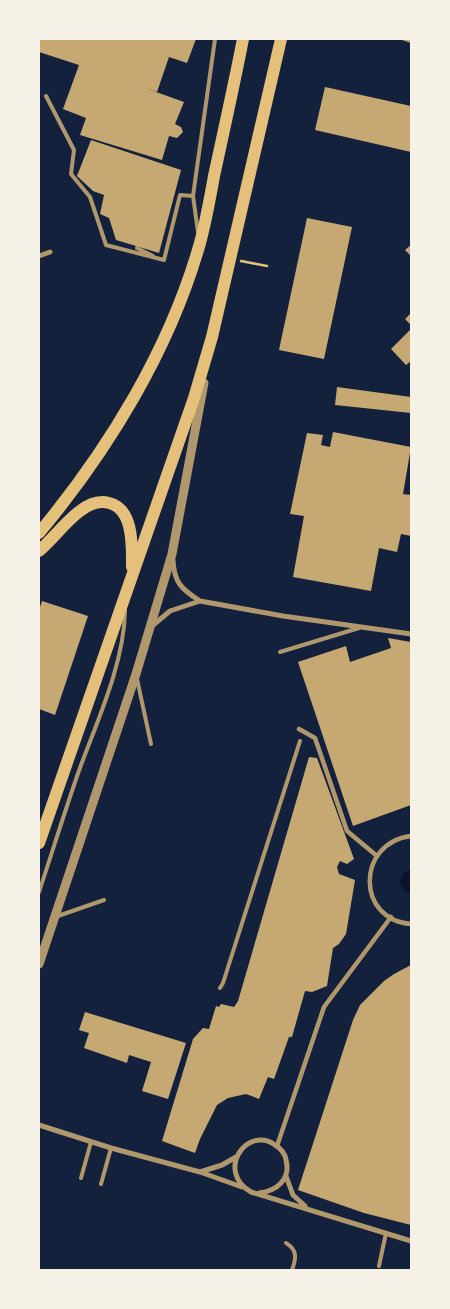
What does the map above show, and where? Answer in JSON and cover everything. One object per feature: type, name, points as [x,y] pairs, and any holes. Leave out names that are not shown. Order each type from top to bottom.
[{"type":"main road","points":[[39,533],[115,429],[155,362],[200,243],[243,39]]},
{"type":"main road","points":[[39,843],[186,422],[212,337],[281,39]]},
{"type":"main road","points":[[39,551],[79,511],[102,501],[115,504],[124,514],[129,528],[132,549],[131,580]]},
{"type":"street","points":[[39,256],[50,252]]},
{"type":"street","points":[[39,964],[53,917],[136,674],[172,554],[185,492],[212,337]]},
{"type":"street","points":[[172,554],[175,578],[189,594],[200,601],[283,616],[411,634]]},
{"type":"street","points":[[148,631],[160,618],[170,611],[200,601]]},
{"type":"street","points":[[299,729],[316,738],[347,831],[377,856]]},
{"type":"street","points":[[411,836],[392,842],[377,856],[370,875],[370,888],[378,907],[391,918],[411,924]]},
{"type":"street","points":[[277,1146],[324,1007],[391,918]]},
{"type":"street","points":[[39,1125],[111,1148],[200,1172],[259,1193],[411,1241]]},
{"type":"street","points":[[244,1187],[238,1181],[235,1174],[234,1165],[236,1157],[247,1144],[263,1140],[277,1146],[285,1156],[287,1169],[286,1176],[278,1187],[259,1193]]},
{"type":"street","points":[[200,1172],[222,1165],[236,1157]]},
{"type":"street","points":[[286,1176],[293,1194],[307,1208]]},
{"type":"lane","points":[[200,243],[193,196],[215,39]]},
{"type":"lane","points":[[46,96],[74,150],[71,174],[90,196],[106,244],[164,260]]},
{"type":"lane","points":[[164,260],[180,196],[193,196]]},
{"type":"lane","points":[[137,248],[164,260]]},
{"type":"lane","points":[[39,892],[119,655],[125,621],[126,595]]},
{"type":"lane","points":[[280,652],[362,627]]},
{"type":"lane","points":[[136,674],[151,744]]},
{"type":"lane","points":[[220,988],[300,741]]},
{"type":"lane","points":[[53,917],[104,900]]},
{"type":"lane","points":[[81,1178],[91,1142]]},
{"type":"lane","points":[[101,1184],[111,1148]]},
{"type":"lane","points":[[378,1266],[386,1233]]},
{"type":"lane","points":[[286,1243],[292,1248],[296,1256],[292,1270]]},
{"type":"path","points":[[253,263],[266,266]]},
{"type":"water","points":[[411,869],[411,894],[403,890],[400,882],[403,874]]},
{"type":"building","points":[[39,39],[196,39],[187,63],[169,57],[157,92],[145,88],[184,102],[175,124],[181,127],[183,132],[177,138],[169,136],[162,160],[80,135],[86,118],[63,109],[79,65],[39,52]]},
{"type":"building","points":[[399,39],[411,39],[411,43]]},
{"type":"building","points":[[325,87],[411,106],[411,152],[315,130]]},
{"type":"building","points":[[91,140],[181,170],[159,253],[116,240],[109,218],[100,214],[104,195],[93,191],[77,176]]},
{"type":"building","points":[[307,218],[352,227],[324,359],[279,350]]},
{"type":"building","points":[[411,245],[411,256],[405,250]]},
{"type":"building","points":[[411,313],[411,325],[405,319]]},
{"type":"building","points":[[411,329],[411,361],[406,365],[391,349]]},
{"type":"building","points":[[337,387],[411,397],[411,413],[335,405]]},
{"type":"building","points":[[333,432],[411,447],[403,494],[411,495],[411,536],[401,534],[397,552],[379,548],[371,591],[293,577],[304,516],[290,514],[307,433],[323,435],[321,445],[330,447]]},
{"type":"building","points":[[42,601],[88,616],[55,715],[39,709],[39,610]]},
{"type":"building","points":[[388,638],[411,642],[411,805],[353,826],[298,662],[346,646],[350,662],[391,648]]},
{"type":"building","points":[[309,757],[317,758],[354,859],[347,864],[340,861],[337,867],[339,874],[355,880],[346,934],[339,944],[333,948],[327,986],[312,992],[305,991],[292,1037],[289,1037],[274,1079],[268,1077],[259,1099],[246,1094],[228,1098],[217,1105],[195,1153],[162,1141],[193,1039],[203,1028],[209,1029],[216,1006],[219,1007],[221,1004],[234,1007],[238,1001]]},
{"type":"building","points":[[411,965],[411,1225],[364,1213],[298,1190],[353,1020],[360,1005],[384,981]]},
{"type":"building","points":[[85,1012],[186,1043],[168,1099],[142,1091],[151,1062],[129,1055],[127,1063],[84,1048],[89,1033],[79,1030]]}]
